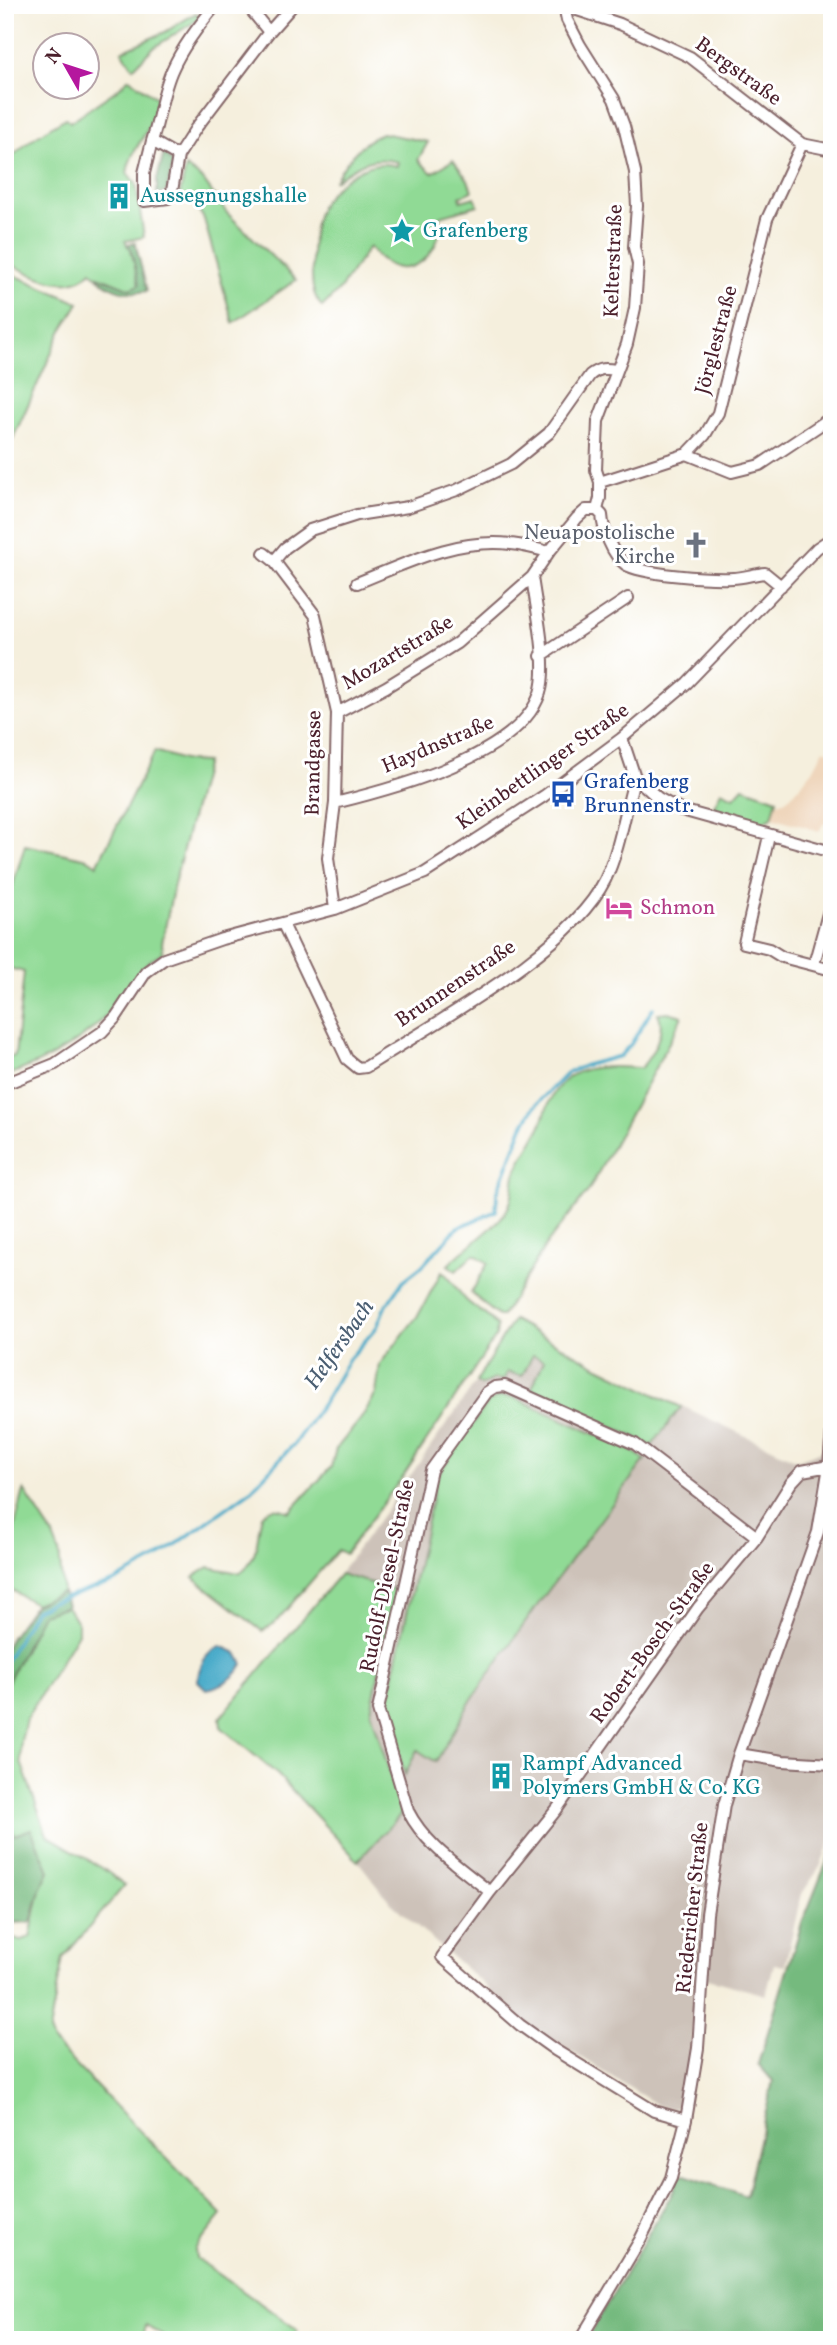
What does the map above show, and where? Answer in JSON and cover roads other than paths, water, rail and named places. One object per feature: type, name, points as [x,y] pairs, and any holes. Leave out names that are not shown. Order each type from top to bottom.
[{"type":"street","points":[[216,5],[173,68],[162,99],[160,120],[144,173],[144,201],[167,198],[172,191],[178,156],[196,128],[269,32],[293,5]]},
{"type":"street","points":[[247,5],[269,32]]},
{"type":"street","name":"Bergstraße","points":[[563,6],[582,8],[620,23],[690,57],[802,144],[832,150]]},
{"type":"street","name":"Kelterstraße","points":[[563,6],[576,37],[614,99],[624,126],[635,172],[637,206],[634,247],[638,264],[635,308],[629,337],[597,421],[596,470],[600,482],[597,510],[602,515],[615,553],[623,563],[633,568],[667,575],[733,578],[765,573],[781,586]]},
{"type":"street","points":[[152,141],[178,156]]},
{"type":"street","name":"Jörglestraße","points":[[687,454],[705,435],[718,413],[767,219],[802,144]]},
{"type":"street","points":[[274,561],[285,548],[310,530],[357,514],[408,507],[457,490],[511,464],[549,433],[590,375],[598,369],[616,370]]},
{"type":"street","points":[[600,482],[687,454],[732,472],[760,465],[832,417]]},
{"type":"street","name":"Mozartstraße","points":[[337,713],[386,687],[457,643],[532,577],[577,518],[586,510],[597,510]]},
{"type":"street","name":"Kleinbettlinger Straße","points":[[5,1084],[55,1064],[102,1032],[154,964],[222,939],[335,909],[425,873],[544,796],[622,738],[687,683],[817,548],[832,538]]},
{"type":"street","points":[[357,583],[432,552],[467,544],[510,544],[549,552]]},
{"type":"street","name":"Brandgasse","points":[[264,553],[274,561],[315,615],[337,713],[335,803],[328,858],[335,909]]},
{"type":"street","name":"Haydnstraße","points":[[335,803],[408,784],[480,752],[510,735],[528,716],[539,695],[543,675],[532,577]]},
{"type":"street","points":[[541,656],[628,598]]},
{"type":"street","points":[[622,738],[635,777],[658,799],[678,809],[832,852]]},
{"type":"street","name":"Brunnenstraße","points":[[284,924],[347,1059],[358,1068],[366,1067],[507,976],[561,934],[588,907],[606,878],[635,777]]},
{"type":"street","points":[[769,836],[744,943],[832,971]]},
{"type":"street","points":[[814,964],[832,899]]},
{"type":"street","name":"Rudolf-Diesel-Straße","points":[[490,1892],[426,1839],[415,1824],[408,1811],[378,1710],[431,1470],[487,1392],[495,1387],[505,1386],[635,1444],[757,1537]]},
{"type":"street","name":"Riedericher Straße","points":[[580,2340],[640,2240],[671,2178],[686,2120],[698,2048],[705,1941],[724,1805],[739,1754],[818,1532],[832,1429]]},
{"type":"street","name":"Robert-Bosch-Straße","points":[[686,2120],[654,2111],[555,2050],[520,2025],[442,1958],[490,1892],[557,1810],[698,1608],[757,1537],[791,1483],[802,1471],[829,1466]]},
{"type":"street","points":[[739,1754],[783,1761],[832,1764]]},
{"type":"water","points":[[221,1646],[237,1653],[243,1664],[228,1681],[206,1689],[198,1681],[200,1670],[208,1655]]},
{"type":"waterway","name":"Helfersbach","points":[[5,1662],[35,1610],[113,1582],[156,1559],[250,1491],[294,1444],[325,1400],[349,1359],[377,1327],[384,1309],[403,1281],[421,1267],[457,1228],[496,1211],[497,1193],[523,1126],[534,1107],[567,1073],[620,1056],[631,1044],[653,1008]]},
{"type":"waterway","name":"Helfersbach","points":[[5,1869],[9,1879],[5,1899]]},
{"type":"place","name":"Aussegnungshalle","points":[[119,196]]},
{"type":"place","name":"Grafenberg","points":[[402,231]]},
{"type":"place","name":"Neuapostolische Kirche","points":[[696,545]]},
{"type":"place","name":"Grafenberg Brunnenstr.","points":[[563,794]]},
{"type":"place","name":"Schmon","points":[[619,908]]},
{"type":"place","name":"Rampf Advanced Polymers GmbH & Co. KG","points":[[501,1776]]}]
